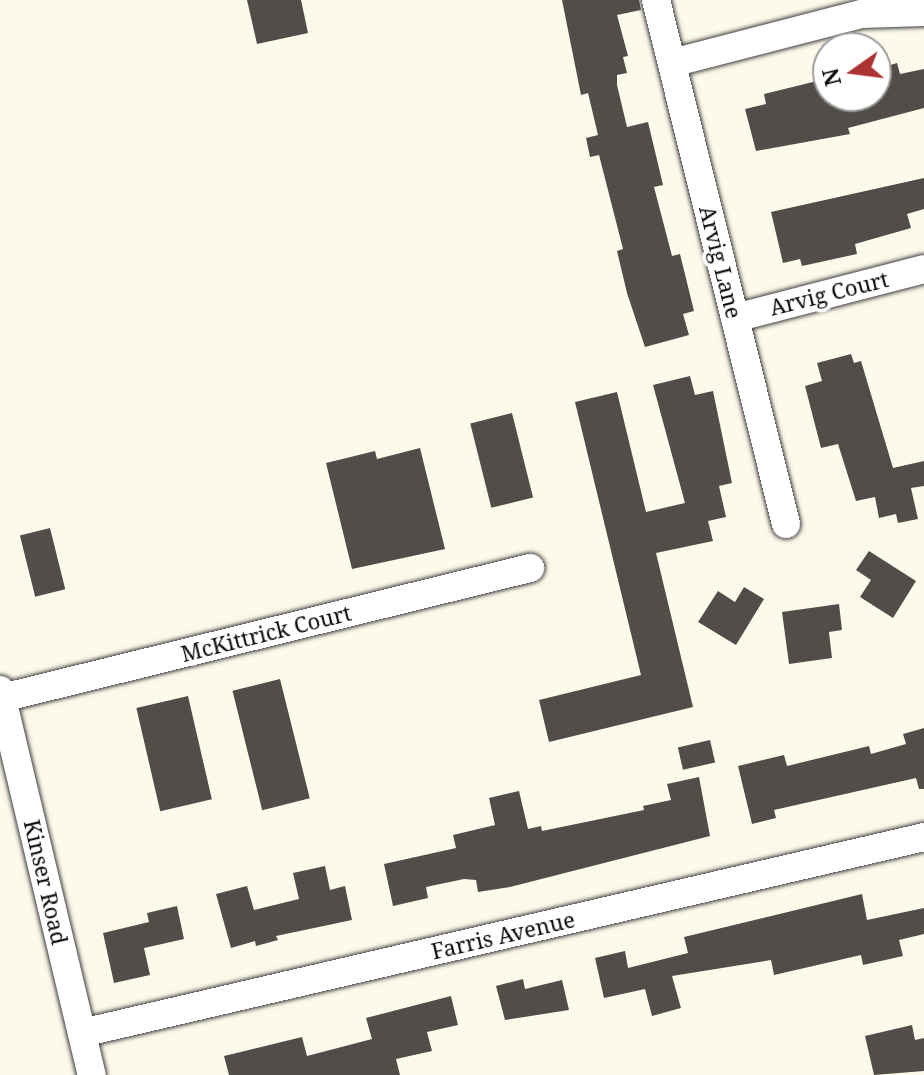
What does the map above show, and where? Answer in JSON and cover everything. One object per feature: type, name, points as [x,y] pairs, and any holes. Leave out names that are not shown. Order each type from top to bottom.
[{"type":"street","name":"Arvig Lane","points":[[656,0],[786,524]]},
{"type":"street","points":[[672,63],[862,14],[924,12]]},
{"type":"street","name":"Arvig Court","points":[[735,318],[924,269]]},
{"type":"street","name":"McKittrick Court","points":[[1,694],[530,568]]},
{"type":"street","name":"Kinser Road","points":[[1,694],[92,1075]]},
{"type":"street","name":"Farris Avenue","points":[[82,1033],[924,837]]},
{"type":"building","points":[[247,0],[301,0],[308,33],[257,44]]},
{"type":"building","points":[[562,0],[639,0],[641,10],[617,15],[628,56],[623,57],[627,73],[617,75],[617,85],[627,127],[648,122],[663,185],[654,187],[672,256],[680,254],[694,311],[683,314],[689,335],[645,347],[627,293],[617,251],[623,249],[599,155],[590,157],[586,138],[598,135],[588,93],[581,95]]},
{"type":"building","points":[[897,63],[900,74],[924,69],[924,108],[848,128],[850,134],[756,151],[745,109],[766,104],[764,94],[812,82],[812,112],[892,112],[892,64]]},
{"type":"building","points":[[924,178],[924,209],[907,214],[911,228],[855,244],[857,254],[802,266],[800,259],[783,263],[771,212]]},
{"type":"building","points":[[851,354],[854,363],[861,361],[893,468],[924,461],[924,486],[911,488],[918,519],[898,523],[896,514],[879,518],[875,497],[856,501],[838,444],[821,448],[805,386],[822,381],[817,363]]},
{"type":"building","points":[[690,376],[695,395],[713,391],[732,483],[719,486],[726,517],[708,521],[713,541],[656,553],[693,707],[549,742],[539,700],[641,675],[575,402],[617,392],[646,512],[685,503],[653,385]]},
{"type":"building","points":[[512,413],[533,497],[491,508],[470,423]]},
{"type":"building","points":[[420,448],[445,549],[352,569],[326,463],[375,451],[377,459]]},
{"type":"building","points":[[50,528],[65,589],[35,597],[20,535]]},
{"type":"building","points":[[869,551],[916,581],[893,618],[860,597],[871,580],[856,570]]},
{"type":"building","points":[[744,587],[764,599],[736,645],[698,622],[718,591],[735,602]]},
{"type":"building","points":[[839,604],[842,630],[829,632],[832,658],[789,664],[782,612]]},
{"type":"building","points":[[280,679],[310,798],[262,810],[232,691]]},
{"type":"building","points":[[188,696],[212,799],[160,811],[136,708]]},
{"type":"building","points":[[924,728],[924,789],[919,789],[916,778],[774,810],[776,818],[752,824],[738,766],[784,755],[787,766],[869,746],[871,754],[906,744],[903,734]]},
{"type":"building","points":[[710,740],[715,762],[683,770],[678,747]]},
{"type":"building","points":[[699,777],[710,836],[510,887],[478,892],[476,880],[464,879],[426,887],[428,898],[393,906],[384,864],[456,848],[453,835],[495,825],[489,798],[519,791],[528,829],[541,826],[542,831],[644,810],[643,806],[671,800],[667,784]]},
{"type":"building","points":[[325,866],[330,890],[345,886],[352,920],[276,936],[278,940],[256,946],[255,941],[231,948],[216,894],[247,886],[254,910],[299,899],[293,873]]},
{"type":"building","points":[[862,894],[867,920],[924,908],[924,934],[899,940],[903,956],[863,965],[861,955],[774,975],[771,960],[672,976],[681,1008],[652,1016],[645,989],[604,998],[595,958],[625,951],[628,968],[688,953],[684,937]]},
{"type":"building","points":[[177,906],[184,939],[144,948],[150,975],[114,983],[103,933],[149,922],[147,913]]},
{"type":"building","points":[[523,979],[525,989],[562,980],[569,1010],[505,1020],[496,986]]},
{"type":"building","points":[[451,996],[458,1025],[427,1032],[432,1051],[396,1059],[400,1075],[229,1075],[224,1056],[302,1037],[307,1056],[372,1039],[366,1018]]},
{"type":"building","points":[[912,1025],[915,1040],[924,1038],[924,1071],[874,1075],[865,1036]]}]
